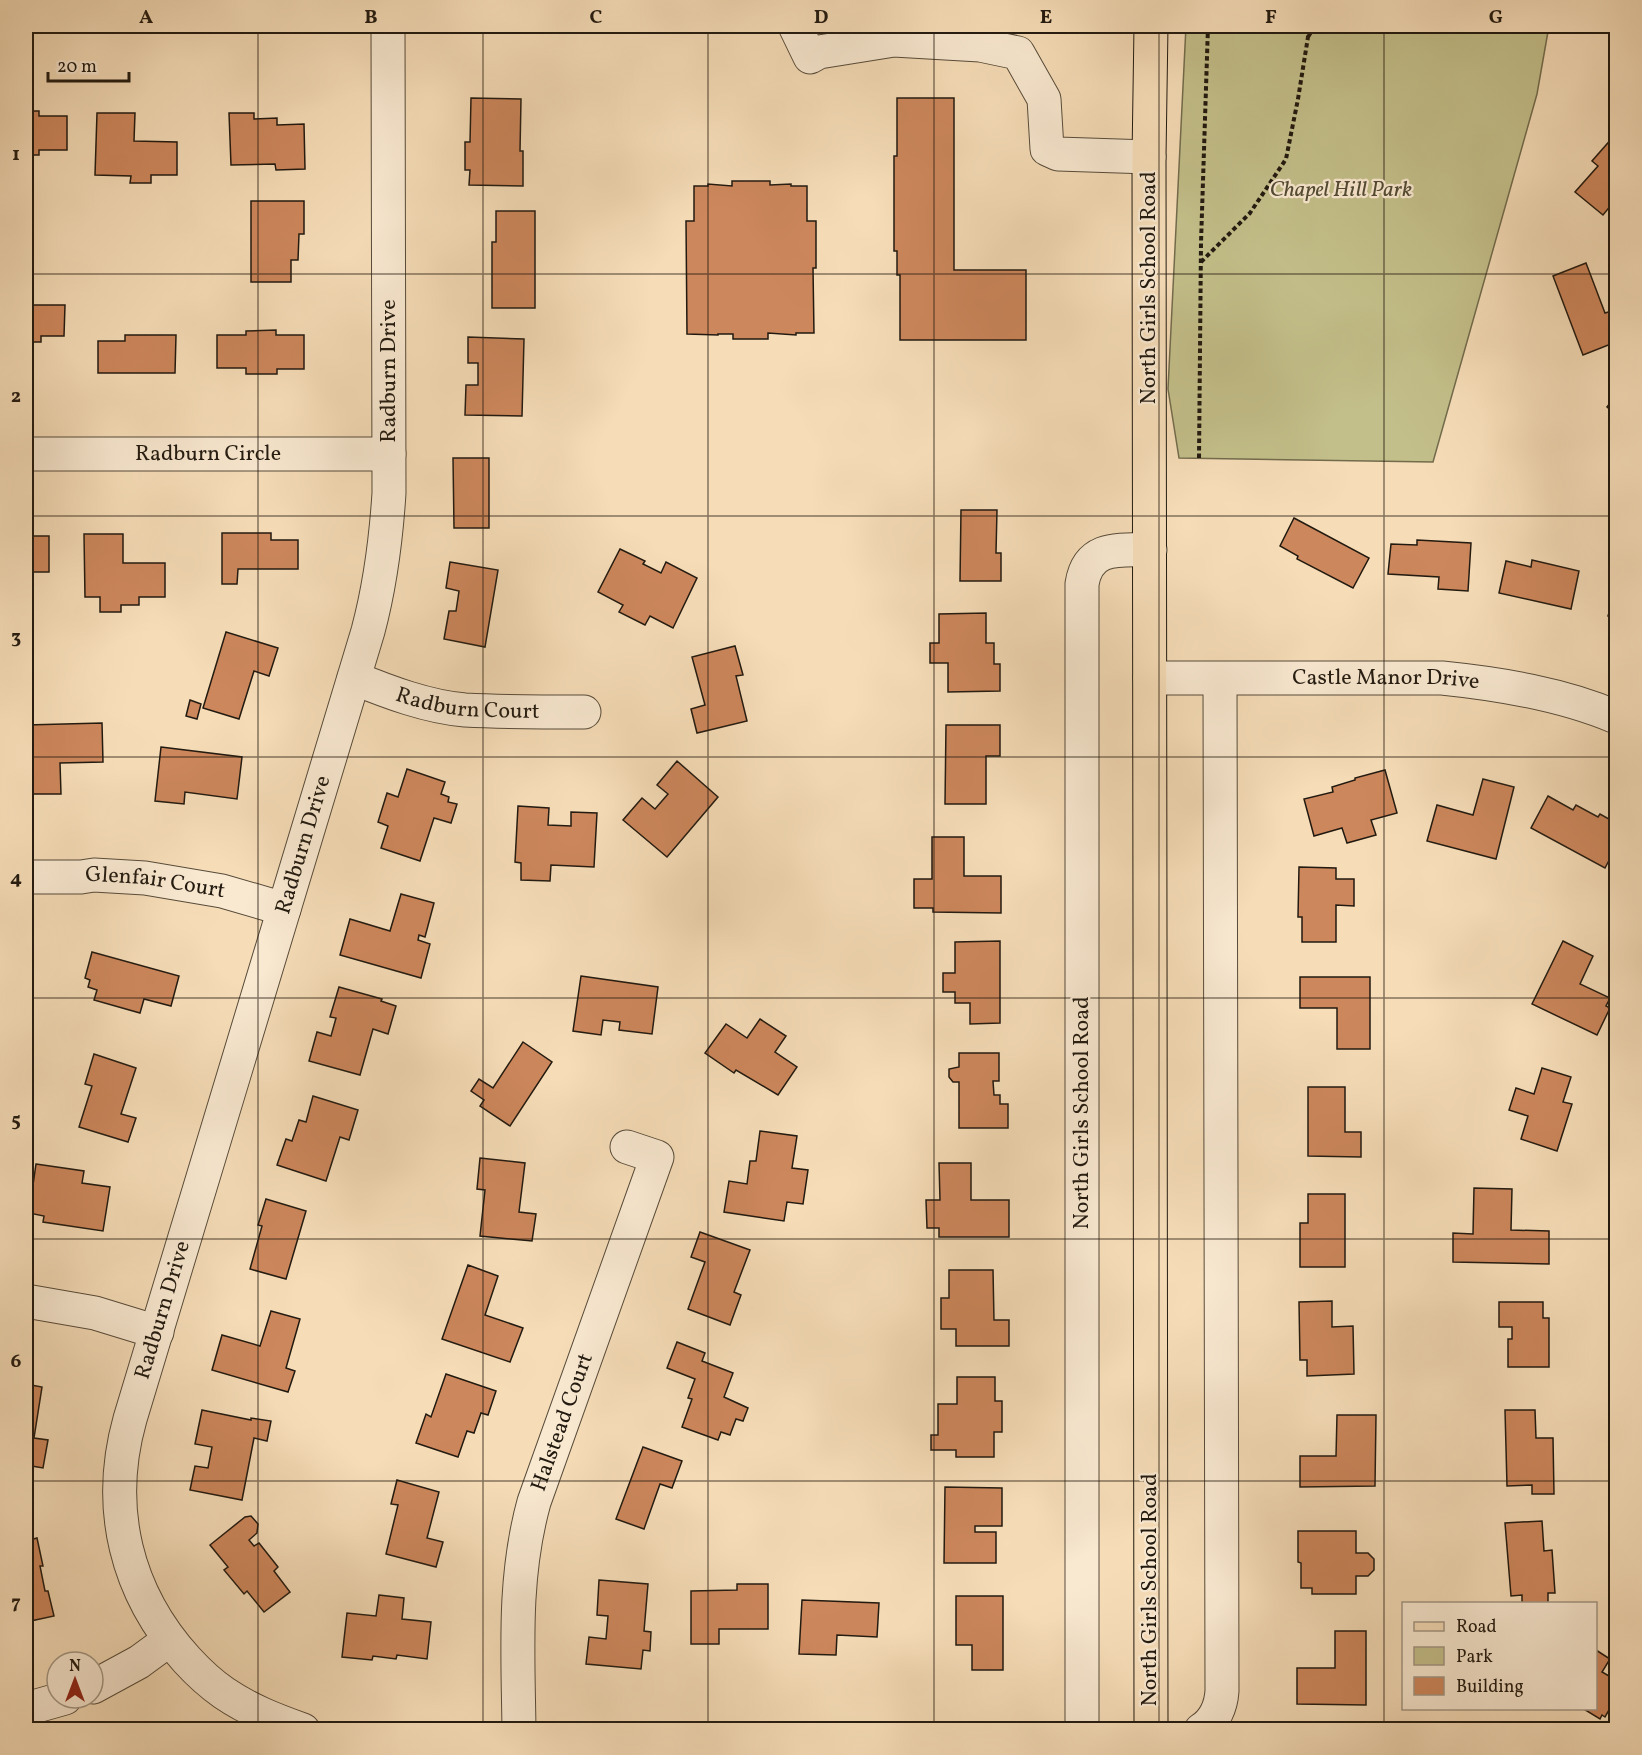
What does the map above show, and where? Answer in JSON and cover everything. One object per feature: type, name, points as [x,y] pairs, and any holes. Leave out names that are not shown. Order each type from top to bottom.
[{"type":"main road","name":"North Girls School Road","points":[[1151,26],[1149,157],[1151,1730]]},
{"type":"street","name":"Radburn Drive","points":[[303,1730],[268,1718],[224,1693],[194,1668],[169,1640],[137,1584],[126,1547],[120,1509],[120,1470],[124,1444],[354,678],[380,583],[387,531],[389,454],[388,26]]},
{"type":"street","points":[[795,26],[810,57],[819,52],[894,40],[980,45],[1018,53],[1044,99],[1047,149],[1058,154],[1149,157]]},
{"type":"street","name":"Radburn Circle","points":[[26,454],[389,454]]},
{"type":"street","name":"North Girls School Road","points":[[1082,1730],[1082,584],[1089,564],[1098,555],[1114,550],[1150,550]]},
{"type":"street","name":"Radburn Court","points":[[354,678],[404,697],[463,710],[584,712]]},
{"type":"street","name":"Castle Manor Drive","points":[[1150,678],[1442,678],[1540,693],[1589,706],[1617,717]]},
{"type":"street","points":[[1201,1730],[1208,1725],[1216,1713],[1222,1691],[1220,679]]},
{"type":"street","name":"Glenfair Court","points":[[26,877],[94,875],[145,878],[222,891],[284,909]]},
{"type":"street","name":"Halstead Court","points":[[519,1730],[518,1595],[519,1571],[526,1530],[657,1157],[627,1146]]},
{"type":"street","points":[[26,1301],[95,1313],[157,1332]]},
{"type":"street","points":[[105,1680],[139,1662],[169,1640]]},
{"type":"street","points":[[26,1709],[45,1704]]},
{"type":"path","points":[[1199,458],[1201,262],[1208,26]]},
{"type":"path","points":[[1201,262],[1250,213],[1286,159],[1308,37],[1307,26]]},
{"type":"path","points":[[1308,37],[1315,26]]},
{"type":"green space","name":"Chapel Hill Park","points":[[1186,26],[1549,26],[1537,94],[1433,462],[1179,458],[1168,389]]},
{"type":"building","points":[[471,98],[521,99],[520,151],[523,151],[523,186],[469,185],[470,170],[465,170],[465,142],[470,142]]},
{"type":"building","points":[[897,98],[954,98],[954,270],[1026,270],[1026,340],[900,340],[900,275],[897,275],[897,251],[894,251],[894,156],[897,156]]},
{"type":"building","points":[[26,111],[39,111],[39,116],[67,116],[67,150],[39,150],[39,155],[26,155]]},
{"type":"building","points":[[97,113],[135,113],[134,141],[177,142],[177,175],[151,175],[151,183],[130,183],[131,176],[95,175]]},
{"type":"building","points":[[229,113],[254,113],[254,119],[277,118],[277,125],[304,124],[305,169],[276,170],[275,164],[231,165]]},
{"type":"building","points":[[1614,136],[1616,137],[1616,199],[1603,215],[1575,192],[1598,166],[1592,161]]},
{"type":"building","points":[[732,181],[770,181],[770,185],[807,186],[807,221],[816,221],[816,268],[813,268],[814,333],[796,333],[796,335],[768,333],[768,339],[733,339],[733,334],[687,334],[686,221],[694,221],[694,186],[708,186],[708,184],[732,186]]},
{"type":"building","points":[[251,201],[304,201],[304,234],[299,234],[298,260],[291,260],[291,282],[251,282]]},
{"type":"building","points":[[496,211],[535,211],[535,308],[492,308],[492,242],[496,242]]},
{"type":"building","points":[[1586,263],[1605,313],[1615,310],[1616,342],[1583,355],[1553,276]]},
{"type":"building","points":[[26,305],[65,305],[64,336],[41,336],[41,342],[26,342]]},
{"type":"building","points":[[276,330],[276,335],[304,335],[304,369],[277,369],[277,374],[246,374],[246,368],[217,368],[217,335],[246,335],[246,331]]},
{"type":"building","points":[[125,335],[176,335],[175,373],[98,373],[98,341],[125,341]]},
{"type":"building","points":[[468,337],[524,339],[522,416],[465,415],[466,385],[478,385],[478,363],[468,363]]},
{"type":"building","points":[[1616,396],[1616,415],[1607,407]]},
{"type":"building","points":[[453,458],[489,458],[489,528],[454,528]]},
{"type":"building","points":[[961,510],[997,510],[996,553],[1001,553],[1001,581],[960,581]]},
{"type":"building","points":[[1294,518],[1369,558],[1353,588],[1297,559],[1298,556],[1280,546]]},
{"type":"building","points":[[222,533],[271,533],[271,540],[298,540],[298,569],[238,569],[237,584],[222,584]]},
{"type":"building","points":[[84,534],[123,534],[123,563],[165,563],[165,597],[139,597],[139,605],[121,605],[121,612],[100,612],[100,597],[85,597]]},
{"type":"building","points":[[26,536],[49,536],[49,572],[26,572]]},
{"type":"building","points":[[1417,540],[1471,543],[1468,591],[1438,589],[1439,577],[1388,574],[1391,544],[1417,545]]},
{"type":"building","points":[[620,549],[645,561],[643,564],[661,573],[666,562],[697,578],[673,628],[650,616],[645,625],[619,612],[623,605],[598,592]]},
{"type":"building","points":[[1532,560],[1579,571],[1571,609],[1499,593],[1506,561],[1531,567]]},
{"type":"building","points":[[450,562],[498,570],[485,647],[444,639],[449,611],[456,611],[459,591],[446,588]]},
{"type":"building","points":[[1616,591],[1616,618],[1608,616]]},
{"type":"building","points":[[986,613],[986,643],[994,643],[994,664],[1000,664],[1000,691],[948,692],[948,663],[930,663],[930,643],[939,643],[939,614]]},
{"type":"building","points":[[226,632],[278,648],[269,676],[254,671],[239,719],[203,708]]},
{"type":"building","points":[[735,646],[743,675],[736,676],[747,721],[697,733],[691,709],[705,705],[692,657]]},
{"type":"building","points":[[190,700],[201,704],[197,719],[186,716]]},
{"type":"building","points":[[102,723],[103,762],[60,763],[61,794],[26,794],[26,725]]},
{"type":"building","points":[[946,725],[1000,725],[1000,756],[986,756],[986,804],[945,804]]},
{"type":"building","points":[[161,747],[242,757],[237,799],[185,792],[184,804],[155,801]]},
{"type":"building","points":[[677,761],[718,797],[667,857],[623,820],[642,798],[655,809],[668,794],[657,785]]},
{"type":"building","points":[[407,769],[445,782],[441,794],[449,797],[448,802],[457,804],[451,823],[434,818],[420,861],[381,848],[388,826],[378,822],[387,793],[398,797]]},
{"type":"building","points":[[1385,770],[1397,813],[1371,820],[1376,835],[1347,843],[1342,828],[1314,836],[1304,799],[1333,792],[1332,787]]},
{"type":"building","points":[[1483,779],[1514,787],[1496,859],[1427,841],[1437,805],[1473,815]]},
{"type":"building","points":[[1548,796],[1573,810],[1576,805],[1598,817],[1600,814],[1616,823],[1616,847],[1605,868],[1531,828]]},
{"type":"building","points":[[518,806],[549,808],[548,825],[571,826],[571,812],[597,813],[594,867],[551,865],[550,881],[521,880],[521,863],[515,862]]},
{"type":"building","points":[[932,837],[964,837],[964,876],[1001,876],[1001,913],[933,912],[933,908],[914,908],[914,879],[932,879]]},
{"type":"building","points":[[1299,867],[1336,868],[1336,879],[1354,879],[1354,906],[1336,905],[1336,942],[1302,942],[1302,917],[1298,917]]},
{"type":"building","points":[[401,894],[434,903],[425,937],[419,935],[418,940],[430,944],[421,978],[340,955],[350,919],[390,931]]},
{"type":"building","points":[[1000,941],[1000,1023],[970,1024],[970,1003],[955,1003],[955,992],[943,992],[943,973],[955,973],[955,942]]},
{"type":"building","points":[[1563,941],[1593,956],[1580,984],[1610,998],[1606,1006],[1610,1008],[1597,1035],[1532,1004]]},
{"type":"building","points":[[92,952],[179,976],[171,1006],[144,999],[140,1013],[94,1000],[97,990],[88,987],[90,980],[85,978]]},
{"type":"building","points":[[581,976],[658,987],[652,1034],[619,1030],[620,1022],[603,1020],[601,1035],[573,1031]]},
{"type":"building","points":[[1300,977],[1370,977],[1370,1049],[1337,1049],[1337,1008],[1300,1008]]},
{"type":"building","points":[[339,987],[382,999],[381,1001],[396,1006],[388,1034],[373,1029],[360,1075],[309,1061],[317,1032],[331,1036],[336,1018],[330,1017]]},
{"type":"building","points":[[760,1019],[786,1036],[775,1052],[797,1067],[778,1095],[736,1070],[734,1073],[705,1053],[726,1024],[747,1038]]},
{"type":"building","points":[[523,1042],[552,1062],[510,1126],[480,1106],[484,1100],[471,1091],[479,1079],[493,1088]]},
{"type":"building","points":[[959,1053],[999,1053],[999,1081],[993,1081],[994,1095],[1000,1095],[1000,1104],[1008,1104],[1008,1128],[959,1128],[959,1082],[953,1082],[949,1077],[949,1069],[959,1067]]},
{"type":"building","points":[[94,1054],[136,1068],[121,1114],[136,1118],[128,1142],[79,1127],[92,1086],[85,1084]]},
{"type":"building","points":[[1542,1068],[1571,1077],[1563,1102],[1572,1104],[1557,1151],[1521,1139],[1528,1116],[1509,1110],[1516,1088],[1534,1094]]},
{"type":"building","points":[[1308,1087],[1345,1087],[1345,1132],[1361,1132],[1361,1157],[1308,1156]]},
{"type":"building","points":[[313,1096],[358,1110],[349,1140],[340,1137],[326,1181],[277,1165],[286,1139],[292,1141],[299,1120],[306,1122]]},
{"type":"building","points":[[760,1131],[797,1136],[792,1168],[808,1170],[803,1204],[787,1202],[784,1221],[724,1212],[729,1181],[747,1184],[750,1161],[756,1161]]},
{"type":"building","points":[[480,1158],[525,1163],[519,1212],[536,1214],[532,1241],[480,1236],[485,1190],[477,1189]]},
{"type":"building","points":[[939,1163],[971,1163],[971,1200],[1009,1200],[1009,1237],[939,1237],[939,1228],[927,1228],[926,1200],[940,1200]]},
{"type":"building","points":[[36,1164],[84,1171],[82,1183],[110,1187],[103,1231],[43,1222],[44,1216],[29,1213]]},
{"type":"building","points":[[1474,1188],[1512,1189],[1511,1230],[1549,1231],[1549,1264],[1453,1262],[1453,1233],[1473,1234]]},
{"type":"building","points":[[1308,1194],[1345,1194],[1345,1267],[1300,1267],[1300,1223],[1308,1223]]},
{"type":"building","points":[[266,1199],[306,1211],[286,1279],[250,1269],[262,1226],[258,1225]]},
{"type":"building","points":[[700,1232],[750,1250],[734,1292],[741,1295],[730,1325],[688,1309],[705,1262],[691,1257]]},
{"type":"building","points":[[468,1265],[498,1276],[485,1315],[523,1328],[510,1362],[442,1339]]},
{"type":"building","points":[[949,1270],[993,1270],[994,1320],[1009,1320],[1009,1346],[956,1346],[956,1329],[941,1329],[941,1298],[949,1298]]},
{"type":"building","points":[[1332,1301],[1332,1327],[1353,1326],[1354,1374],[1307,1376],[1307,1360],[1300,1360],[1299,1302]]},
{"type":"building","points":[[1499,1302],[1543,1302],[1543,1318],[1549,1318],[1549,1367],[1508,1367],[1508,1339],[1512,1339],[1512,1327],[1499,1327]]},
{"type":"building","points":[[271,1311],[300,1319],[286,1368],[295,1371],[288,1392],[212,1370],[222,1335],[260,1346]]},
{"type":"building","points":[[677,1342],[705,1353],[702,1361],[733,1373],[724,1397],[748,1408],[743,1421],[736,1419],[730,1435],[721,1432],[718,1440],[682,1427],[692,1399],[688,1398],[695,1379],[667,1368]]},
{"type":"building","points":[[446,1374],[496,1391],[488,1415],[481,1413],[474,1433],[467,1431],[458,1457],[416,1443],[426,1414],[431,1417]]},
{"type":"building","points":[[957,1377],[995,1377],[995,1401],[1002,1401],[1002,1432],[994,1432],[994,1457],[956,1457],[956,1450],[931,1450],[931,1435],[938,1435],[938,1404],[957,1404]]},
{"type":"building","points":[[26,1384],[42,1387],[34,1438],[48,1440],[43,1468],[26,1465]]},
{"type":"building","points":[[202,1410],[251,1420],[251,1418],[271,1421],[267,1441],[254,1438],[242,1500],[190,1490],[195,1466],[208,1468],[212,1447],[195,1444]]},
{"type":"building","points":[[1505,1410],[1535,1410],[1536,1438],[1553,1438],[1554,1494],[1532,1494],[1532,1485],[1507,1486]]},
{"type":"building","points":[[1337,1415],[1376,1415],[1375,1486],[1300,1487],[1300,1456],[1336,1456]]},
{"type":"building","points":[[643,1447],[682,1461],[672,1488],[660,1484],[644,1529],[616,1519]]},
{"type":"building","points":[[397,1480],[439,1492],[427,1538],[443,1542],[436,1567],[386,1554],[398,1505],[391,1504]]},
{"type":"building","points":[[945,1487],[1002,1488],[1002,1526],[975,1526],[975,1532],[996,1532],[996,1563],[944,1563]]},
{"type":"building","points":[[251,1516],[258,1524],[257,1533],[249,1540],[254,1546],[259,1543],[278,1567],[274,1571],[290,1592],[264,1612],[247,1591],[244,1594],[224,1570],[228,1567],[210,1545],[245,1517]]},
{"type":"building","points":[[1542,1521],[1544,1551],[1552,1550],[1555,1593],[1548,1593],[1548,1602],[1522,1602],[1522,1595],[1511,1596],[1505,1523]]},
{"type":"building","points":[[1298,1531],[1356,1531],[1356,1553],[1368,1553],[1374,1559],[1374,1570],[1368,1576],[1356,1576],[1356,1594],[1312,1594],[1312,1588],[1301,1588]]},
{"type":"building","points":[[37,1538],[45,1591],[48,1591],[54,1616],[26,1622],[26,1541]]},
{"type":"building","points":[[599,1580],[648,1584],[644,1631],[651,1632],[650,1651],[643,1650],[641,1669],[586,1664],[589,1637],[606,1639],[608,1616],[597,1615]]},
{"type":"building","points":[[737,1584],[768,1584],[768,1629],[719,1629],[719,1644],[691,1644],[691,1591],[737,1590]]},
{"type":"building","points":[[379,1595],[404,1598],[402,1619],[431,1622],[427,1659],[397,1655],[396,1659],[373,1656],[372,1660],[342,1657],[347,1613],[376,1616]]},
{"type":"building","points":[[956,1596],[1003,1596],[1003,1670],[972,1670],[972,1645],[956,1645]]},
{"type":"building","points":[[802,1600],[879,1603],[877,1637],[837,1635],[836,1655],[799,1654]]},
{"type":"building","points":[[1335,1631],[1366,1631],[1366,1705],[1297,1704],[1297,1668],[1335,1668]]},
{"type":"building","points":[[1597,1651],[1610,1659],[1602,1672],[1616,1680],[1616,1698],[1605,1717],[1602,1715],[1600,1719],[1585,1710],[1597,1710]]}]
